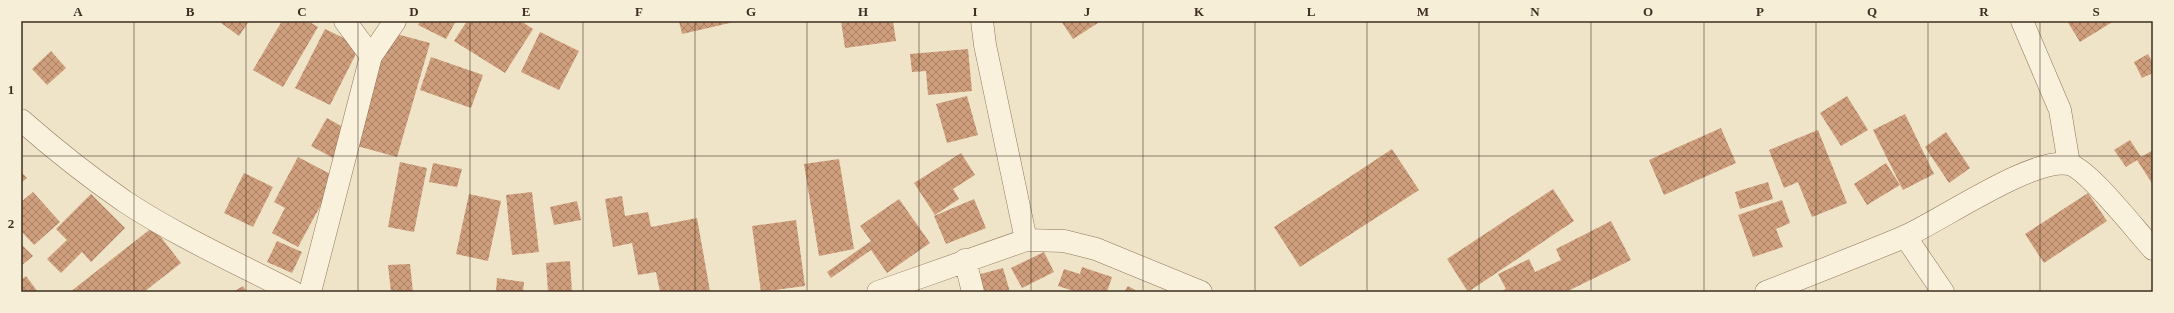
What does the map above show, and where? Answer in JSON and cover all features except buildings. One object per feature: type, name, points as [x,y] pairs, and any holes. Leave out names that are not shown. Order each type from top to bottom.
[{"type":"street","points":[[345,21],[371,56]]},
{"type":"street","points":[[310,292],[371,56],[396,21]]},
{"type":"street","points":[[982,21],[985,45],[1026,240]]},
{"type":"street","points":[[2022,21],[2060,110],[2069,164]]},
{"type":"street","points":[[21,120],[60,154],[125,202],[193,241],[293,292]]},
{"type":"street","points":[[1766,292],[1905,236],[2024,173],[2048,165],[2069,164],[2081,171],[2094,182],[2153,249]]},
{"type":"street","points":[[1905,236],[1943,292]]},
{"type":"street","points":[[878,292],[965,260],[1026,240],[1064,241],[1096,249],[1201,292]]},
{"type":"street","points":[[965,260],[973,292]]}]
